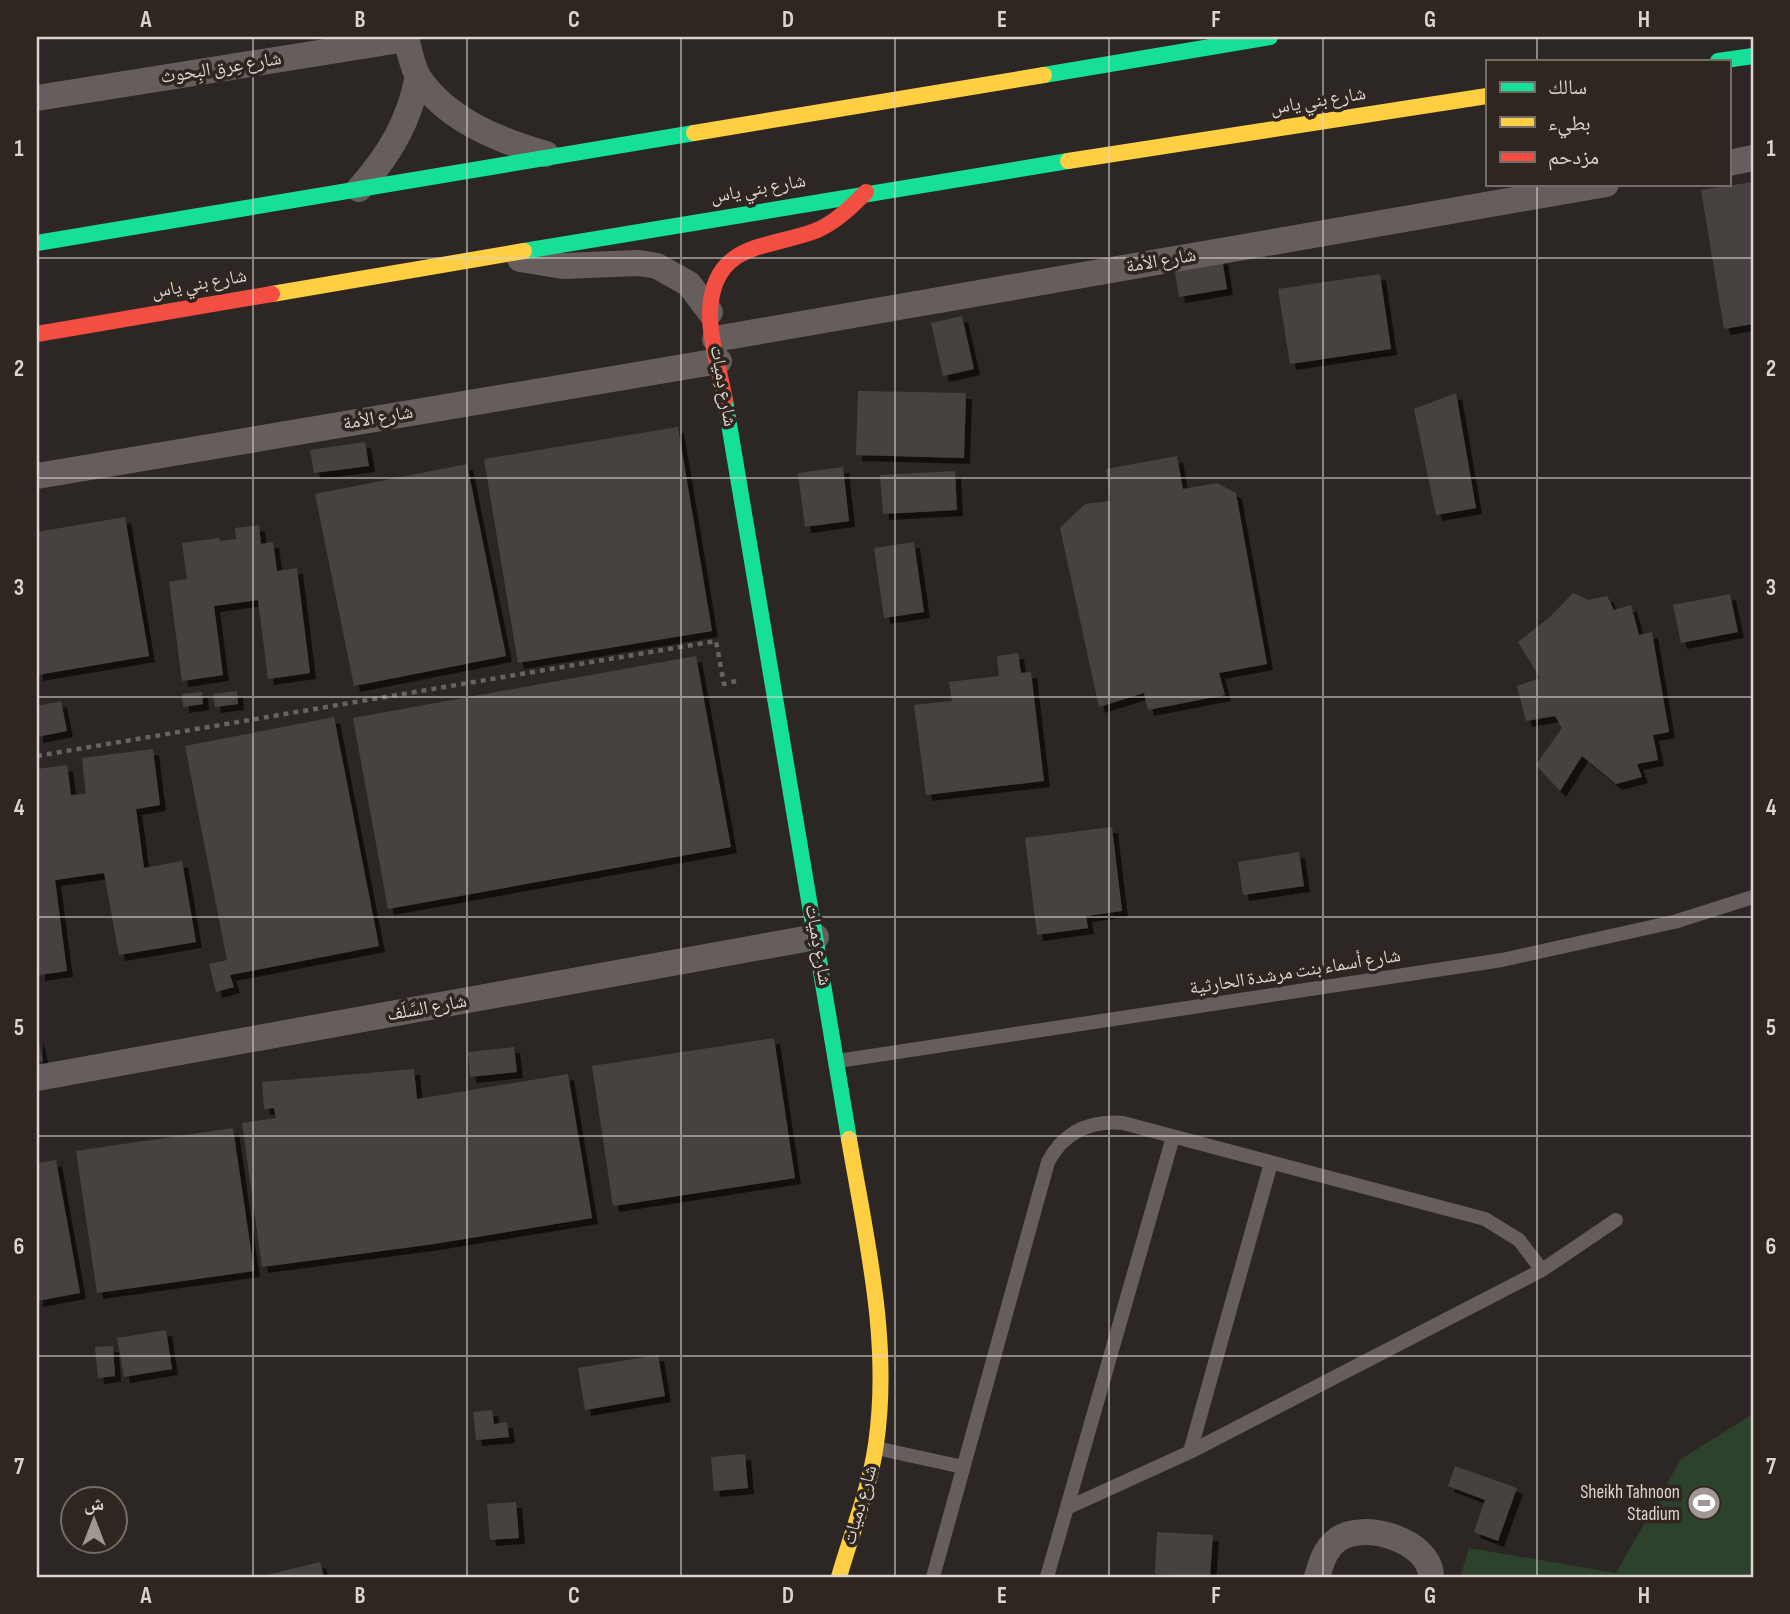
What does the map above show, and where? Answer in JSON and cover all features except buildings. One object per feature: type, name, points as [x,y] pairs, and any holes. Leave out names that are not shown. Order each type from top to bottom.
[{"type":"main road","points":[[37,243],[1270,37]]},
{"type":"main road","points":[[1725,60],[1753,56]]},
{"type":"main road","name":"شارع بني ياس","points":[[37,334],[866,191],[1486,96]]},
{"type":"main road","name":"شارع دِميات","points":[[839,1577],[876,1448],[882,1395],[879,1320],[838,1061],[710,312],[714,283],[730,258],[743,249],[816,230],[852,207],[866,191]]},
{"type":"street","points":[[406,38],[418,76],[435,96],[478,128],[502,140],[555,156]]},
{"type":"street","name":"شارع عِرق البِحوث","points":[[37,98],[406,38]]},
{"type":"street","points":[[359,189],[392,148],[404,126],[418,76]]},
{"type":"street","points":[[1730,163],[1753,158]]},
{"type":"street","name":"شارع الأمة","points":[[37,475],[1595,186]]},
{"type":"street","name":"شارع دِميات","points":[[501,253],[563,265],[657,265],[689,284],[710,312]]},
{"type":"street","name":"شارع السَّلَف","points":[[37,1077],[817,937]]},
{"type":"street","points":[[1317,1577],[1326,1551],[1336,1540],[1359,1531],[1410,1542],[1427,1558],[1432,1577]]},
{"type":"lane","name":"شارع أسماء بنت مرشدة الحارثية","points":[[838,1061],[1502,960],[1674,922],[1753,897]]},
{"type":"lane","points":[[933,1577],[1048,1162],[1055,1149],[1077,1129],[1108,1122],[1485,1219],[1519,1240],[1542,1270]]},
{"type":"lane","points":[[1047,1577],[1172,1137]]},
{"type":"lane","points":[[1190,1452],[1271,1163]]},
{"type":"lane","points":[[1067,1508],[1190,1452],[1542,1270],[1616,1220]]},
{"type":"lane","points":[[876,1448],[963,1467]]},
{"type":"path","points":[[37,756],[716,641],[724,684],[772,675]]},
{"type":"green space","name":"Sheikh Tahnoon Stadium","points":[[1753,1414],[1753,1577],[1460,1577],[1469,1548],[1616,1573],[1681,1459]]},
{"type":"traffic: fast","points":[[1044,75],[1270,37]]},
{"type":"traffic: fast","points":[[1725,60],[1753,56]]},
{"type":"traffic: fast","points":[[37,243],[694,133]]},
{"type":"traffic: fast","points":[[524,251],[1068,161]]},
{"type":"traffic: fast","points":[[725,400],[849,1139]]},
{"type":"traffic: slow","points":[[694,133],[1044,75]]},
{"type":"traffic: slow","points":[[1068,161],[1486,96]]},
{"type":"traffic: slow","points":[[272,294],[524,251]]},
{"type":"traffic: slow","points":[[839,1577],[869,1477],[880,1405],[879,1329],[869,1252],[849,1139]]},
{"type":"traffic: jam","points":[[725,400],[710,321],[714,288],[721,271],[732,260],[746,252],[822,228],[866,192]]},
{"type":"traffic: jam","points":[[37,334],[272,294]]},
{"type":"place","name":"Sheikh Tahnoon Stadium","points":[[1704,1503]]}]
